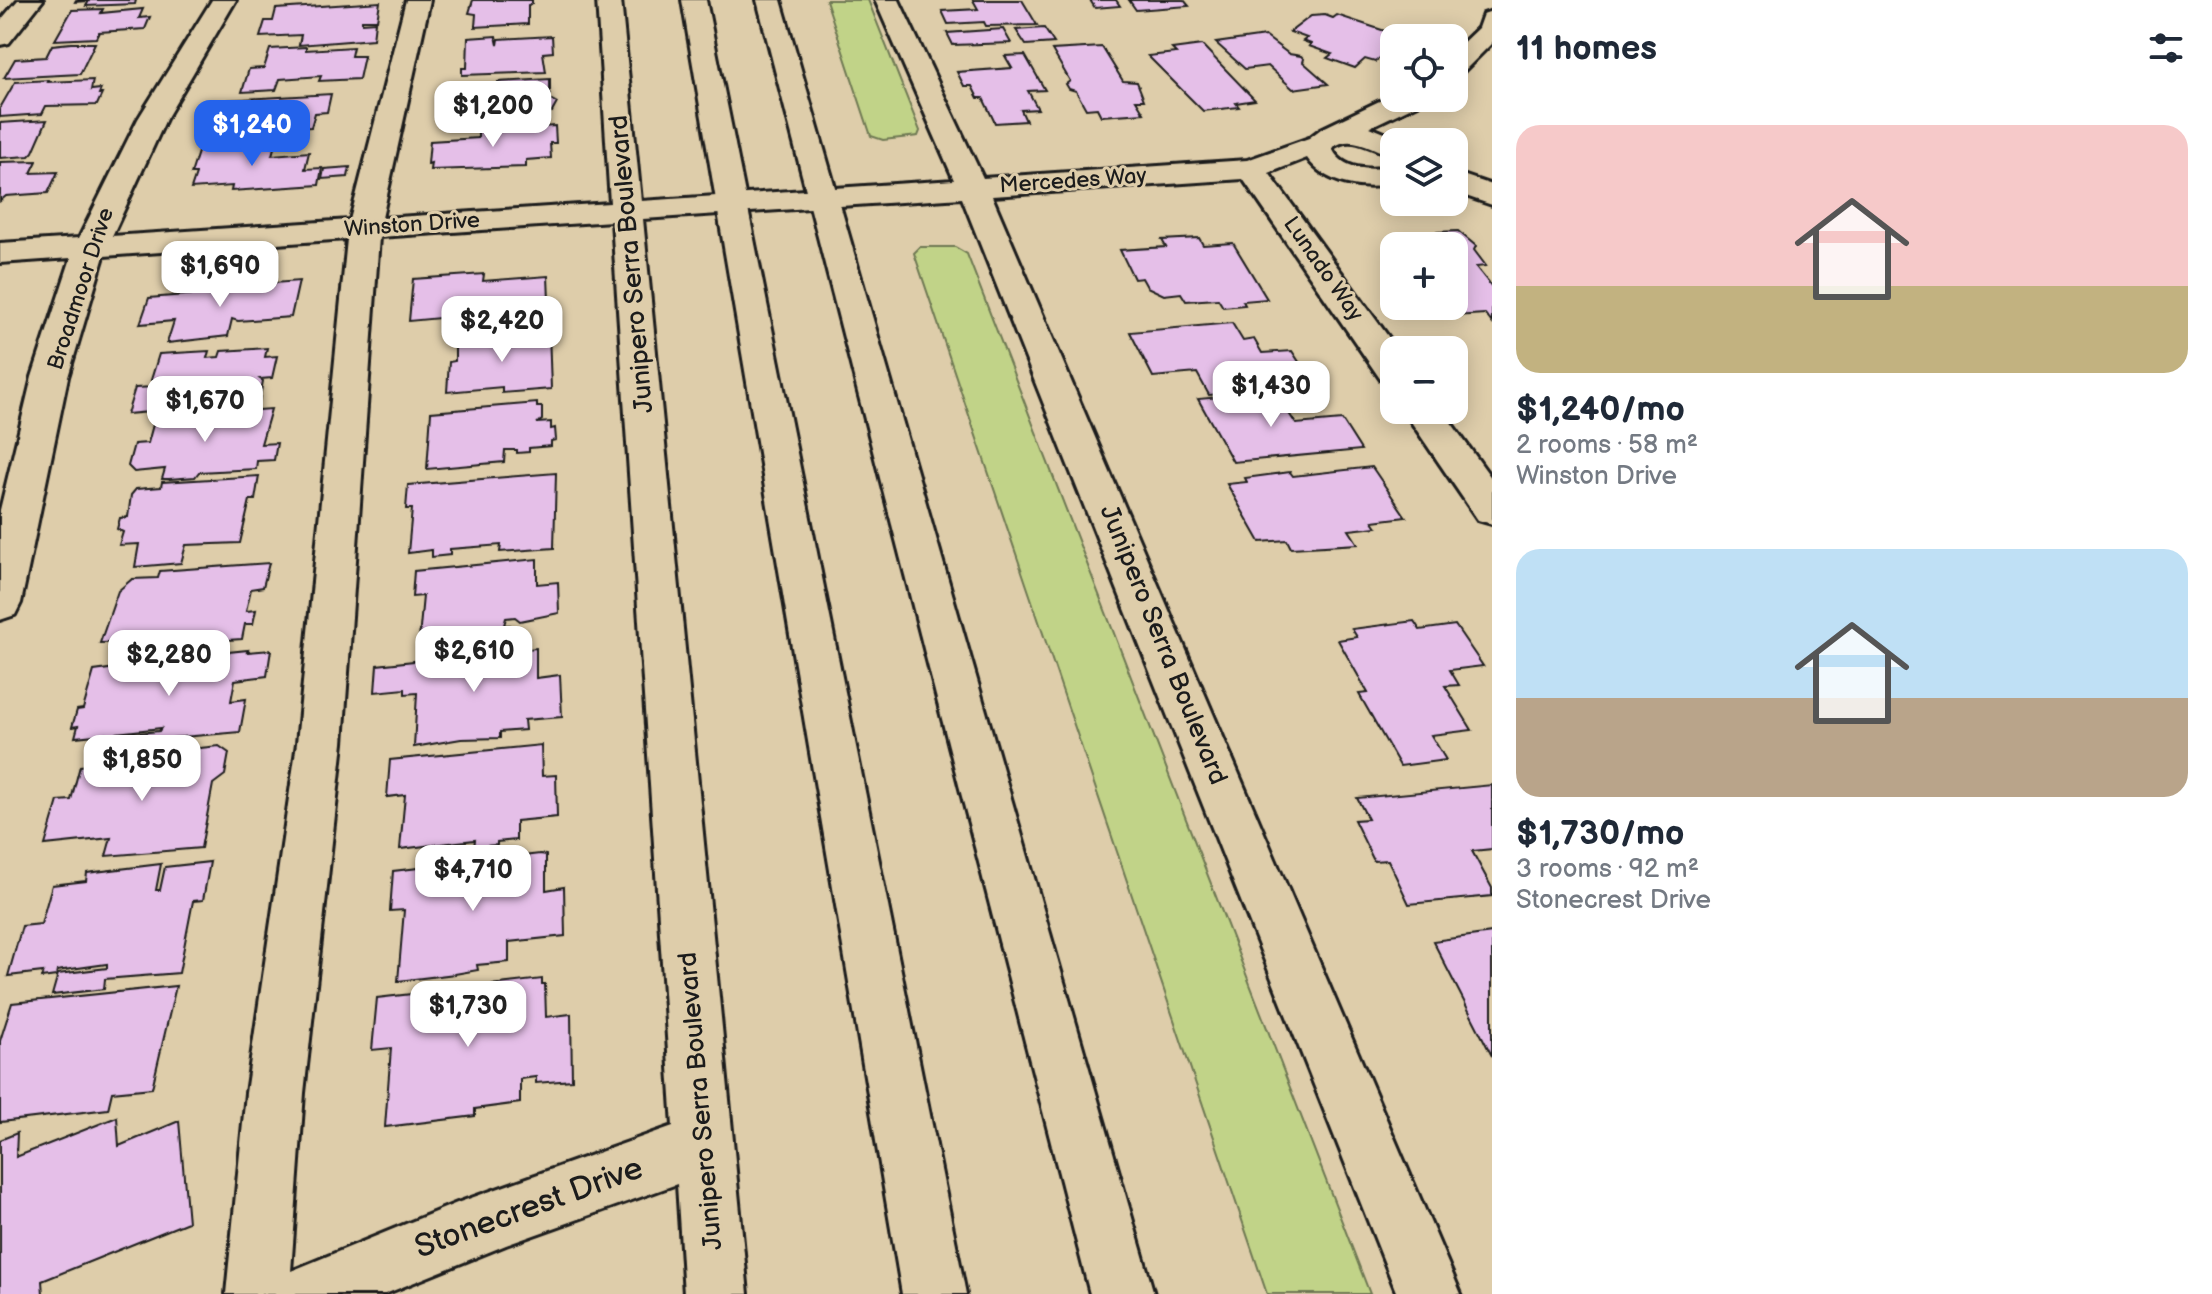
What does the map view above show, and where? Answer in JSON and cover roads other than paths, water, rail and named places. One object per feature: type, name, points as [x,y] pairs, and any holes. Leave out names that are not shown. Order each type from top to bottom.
[{"type":"street","points":[[0,37],[31,0]]},
{"type":"street","name":"Broadmoor Drive","points":[[0,603],[46,395],[91,247],[143,132],[224,0]]},
{"type":"street","points":[[258,1294],[275,1093],[320,743],[364,229],[418,0]]},
{"type":"street","name":"Junipero Serra Boulevard","points":[[609,0],[716,1294]]},
{"type":"street","points":[[694,0],[934,1294]]},
{"type":"street","points":[[769,0],[1122,1294]]},
{"type":"street","name":"Junipero Serra Boulevard","points":[[887,0],[975,188],[1429,1294]]},
{"type":"street","points":[[1468,51],[1491,26]]},
{"type":"street","name":"Mercedes Way","points":[[823,199],[1251,169],[1323,140],[1380,112]]},
{"type":"street","points":[[1345,173],[1324,161],[1319,154],[1323,140],[1338,133],[1366,135],[1380,140]]},
{"type":"street","points":[[1251,169],[1380,177]]},
{"type":"street","name":"Lunado Way","points":[[1251,169],[1380,351]]},
{"type":"street","points":[[1468,187],[1492,198]]},
{"type":"street","points":[[1468,194],[1492,198]]},
{"type":"street","name":"Winston Drive","points":[[0,253],[823,199]]},
{"type":"street","points":[[1432,424],[1492,509]]},
{"type":"street","name":"Stonecrest Drive","points":[[312,1294],[404,1253],[528,1205],[704,1145]]}]
